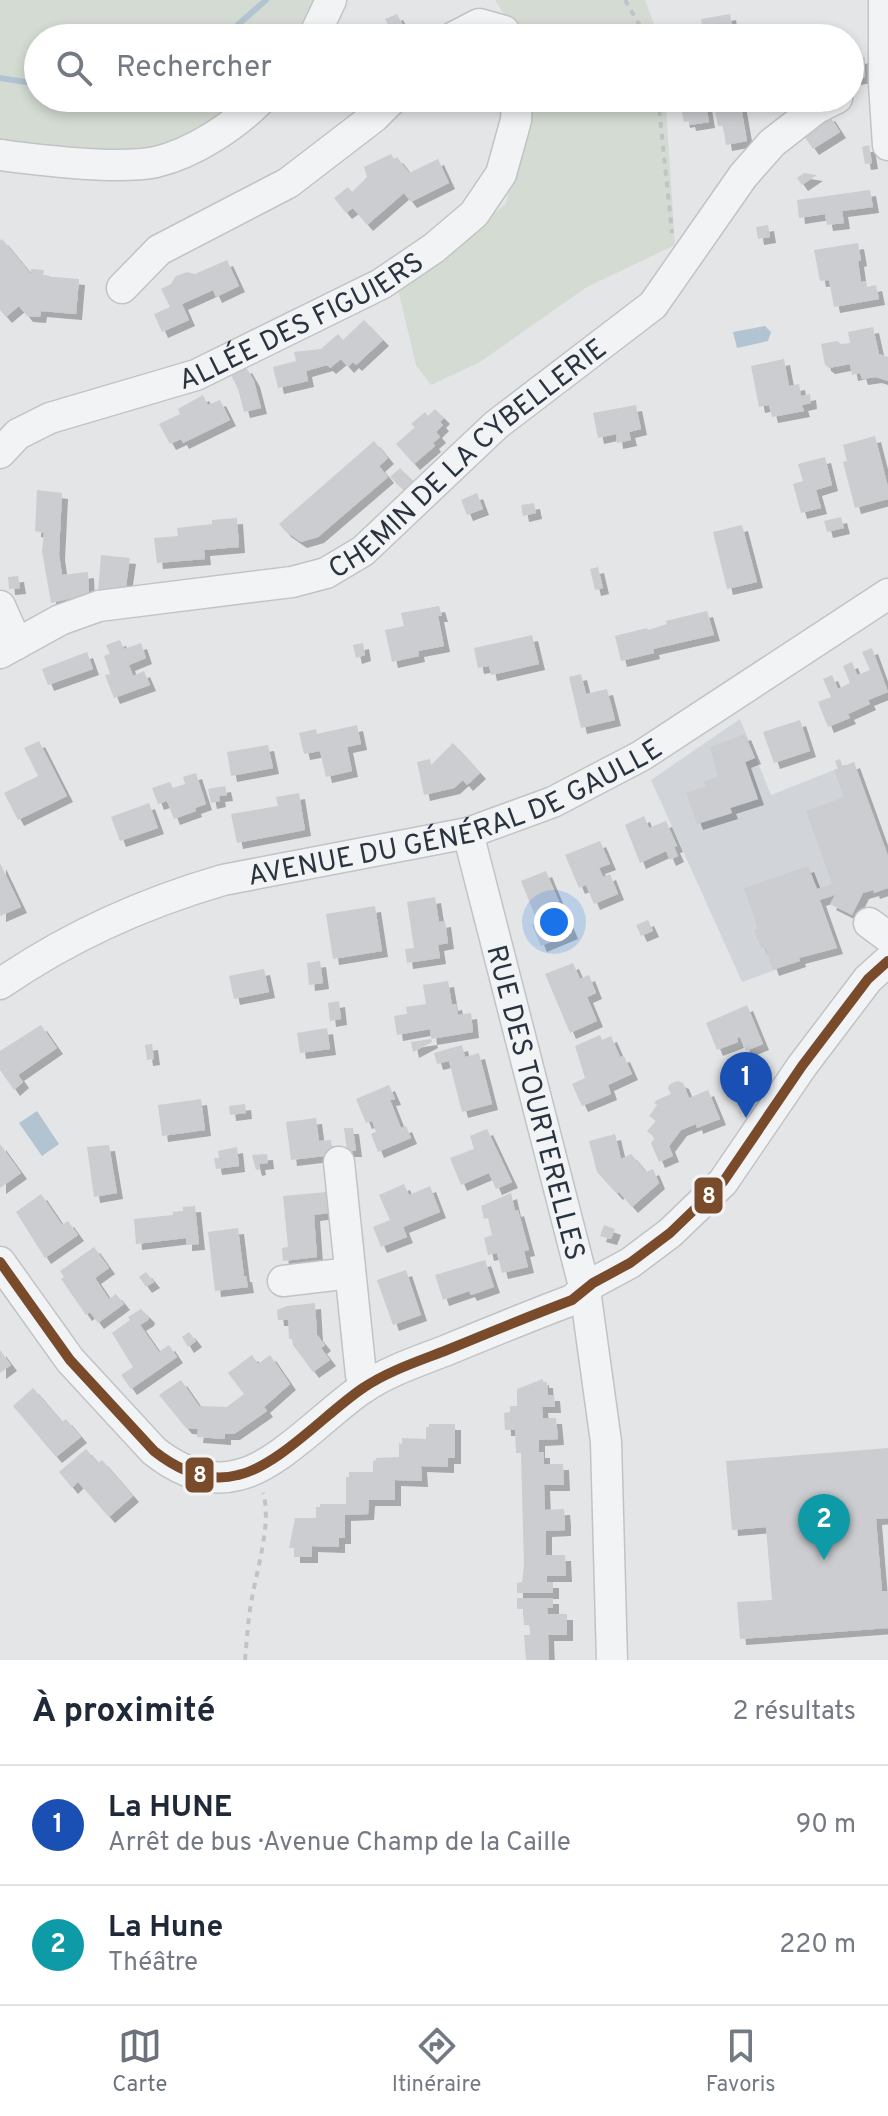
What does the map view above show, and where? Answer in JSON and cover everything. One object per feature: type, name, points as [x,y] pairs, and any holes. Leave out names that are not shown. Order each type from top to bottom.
[{"type":"street","points":[[320,24],[331,0]]},
{"type":"street","points":[[884,0],[888,145]]},
{"type":"street","points":[[864,89],[884,84]]},
{"type":"street","points":[[0,155],[117,164],[156,162],[202,143],[249,112]]},
{"type":"street","points":[[122,288],[159,250],[288,183],[379,112]]},
{"type":"street","name":"ALLÉE DES FIGUIERS","points":[[0,453],[18,434],[50,418],[196,375],[381,284],[474,214],[501,174],[516,112]]},
{"type":"street","name":"CHEMIN DE LA CYBELLERIE","points":[[8,649],[60,620],[99,606],[292,582],[326,573],[363,551],[507,416],[653,305],[743,176],[772,143],[812,112]]},
{"type":"street","name":"AVENUE DU GÉNÉRAL DE GAULLE","points":[[0,984],[65,944],[132,912],[187,891],[223,880],[468,833],[553,802],[641,756],[888,594]]},
{"type":"street","points":[[0,606],[8,649]]},
{"type":"street","name":"RUE DES TOURTERELLES","points":[[468,833],[585,1290],[606,1442],[612,1660]]},
{"type":"street","points":[[3,1274],[70,1360],[154,1451],[190,1473],[213,1477],[238,1475],[256,1468],[365,1387],[406,1366],[572,1300],[670,1233],[723,1182],[802,1066],[868,979],[884,949]]},
{"type":"street","points":[[339,1162],[361,1375],[365,1387]]},
{"type":"street","points":[[283,1281],[350,1273]]},
{"type":"path","points":[[625,0],[639,24]]},
{"type":"path","points":[[659,112],[676,271]]},
{"type":"path","points":[[245,1660],[266,1502],[256,1468]]},
{"type":"shaded area","points":[[0,0],[342,0],[331,24],[24,24],[24,112],[265,112],[232,144],[163,172],[0,164]]},
{"type":"shaded area","points":[[495,0],[645,0],[654,24],[510,24]]},
{"type":"shaded area","points":[[527,112],[666,112],[675,245],[587,287],[480,362],[431,385],[416,365],[398,289],[506,204]]},
{"type":"shaded area","points":[[740,719],[771,795],[854,762],[888,856],[888,888],[863,893],[852,915],[830,904],[834,895],[821,900],[837,948],[799,958],[800,961],[742,982],[651,780]]},
{"type":"water","points":[[765,326],[771,332],[768,341],[737,348],[733,332]]},
{"type":"water","points":[[37,1111],[59,1144],[42,1156],[19,1123]]},
{"type":"building","points":[[397,14],[402,24],[388,24],[385,19]]},
{"type":"building","points":[[730,14],[732,24],[702,24],[701,19]]},
{"type":"building","points":[[682,112],[707,112],[709,122],[690,125],[689,121],[684,122]]},
{"type":"building","points":[[715,112],[742,112],[747,141],[726,145],[723,126],[718,126]]},
{"type":"building","points":[[829,115],[840,132],[813,149],[802,133]]},
{"type":"building","points":[[869,145],[872,163],[865,164],[862,147]]},
{"type":"building","points":[[391,154],[409,173],[438,159],[449,183],[411,202],[404,193],[367,225],[353,208],[346,213],[334,198],[348,187],[352,192],[367,177],[364,167]]},
{"type":"building","points":[[804,173],[817,175],[802,185],[797,178]]},
{"type":"building","points":[[870,190],[873,207],[842,211],[844,223],[827,225],[825,214],[799,218],[797,200]]},
{"type":"building","points":[[768,225],[770,237],[758,239],[756,227]]},
{"type":"building","points":[[2,239],[31,274],[31,269],[44,270],[43,276],[79,279],[76,314],[41,311],[40,317],[27,316],[19,306],[6,317],[0,310]]},
{"type":"building","points":[[858,243],[861,282],[866,281],[867,287],[876,285],[879,299],[834,307],[829,280],[820,281],[814,250]]},
{"type":"building","points":[[227,260],[239,286],[216,297],[213,290],[182,304],[189,320],[162,332],[154,314],[170,307],[161,289],[171,284],[176,276],[187,272],[195,274]]},
{"type":"building","points":[[364,320],[383,340],[356,365],[353,362],[348,367],[341,359],[330,368],[327,365],[306,371],[308,381],[278,388],[273,367],[296,361],[294,352],[321,349],[338,334],[343,340]]},
{"type":"building","points":[[873,327],[879,354],[888,357],[888,381],[876,377],[862,379],[860,373],[852,375],[850,364],[829,368],[825,365],[821,344],[837,341],[850,343],[848,332]]},
{"type":"building","points":[[784,359],[789,386],[799,384],[801,396],[810,394],[811,403],[802,405],[804,411],[772,417],[769,405],[759,407],[751,366]]},
{"type":"building","points":[[246,367],[254,381],[261,408],[244,412],[231,375]]},
{"type":"building","points":[[203,395],[208,405],[220,400],[230,420],[183,443],[181,439],[170,444],[159,424],[180,414],[178,409]]},
{"type":"building","points":[[636,405],[641,429],[629,432],[631,440],[617,443],[616,434],[598,438],[593,413]]},
{"type":"building","points":[[435,409],[444,418],[440,422],[443,425],[436,432],[440,437],[433,443],[435,446],[414,464],[396,444],[415,427],[411,424],[425,412],[428,416]]},
{"type":"building","points":[[875,436],[888,487],[888,499],[855,508],[843,462],[847,461],[843,445]]},
{"type":"building","points":[[374,441],[388,458],[379,466],[388,477],[318,537],[301,542],[285,531],[279,524]]},
{"type":"building","points":[[825,457],[832,485],[816,490],[821,508],[801,513],[793,484],[803,481],[798,464]]},
{"type":"building","points":[[400,468],[414,482],[405,491],[390,477]]},
{"type":"building","points":[[37,490],[62,493],[59,554],[62,575],[88,572],[89,594],[51,603],[42,551],[44,533],[35,531]]},
{"type":"building","points":[[477,493],[483,509],[467,515],[461,500]]},
{"type":"building","points":[[534,503],[536,513],[523,516],[521,505]]},
{"type":"building","points":[[841,517],[844,528],[827,532],[824,521]]},
{"type":"building","points":[[237,518],[239,547],[204,550],[205,559],[157,563],[154,538],[178,536],[177,528]]},
{"type":"building","points":[[742,525],[757,582],[727,589],[713,532]]},
{"type":"building","points":[[101,555],[130,558],[126,586],[98,592]]},
{"type":"building","points":[[598,567],[603,588],[595,590],[590,569]]},
{"type":"building","points":[[18,576],[20,588],[9,589],[8,577]]},
{"type":"building","points":[[439,606],[444,646],[418,651],[419,656],[392,662],[385,630],[404,626],[401,613]]},
{"type":"building","points":[[707,611],[714,635],[653,649],[654,653],[621,661],[615,636],[648,630],[667,624],[666,621]]},
{"type":"building","points":[[532,635],[539,664],[491,675],[489,666],[478,668],[474,648]]},
{"type":"building","points":[[120,640],[124,649],[141,643],[146,658],[129,665],[133,676],[144,671],[150,685],[114,698],[105,675],[110,674],[104,656],[110,654],[106,645]]},
{"type":"building","points":[[363,643],[365,655],[356,658],[353,645]]},
{"type":"building","points":[[872,648],[888,692],[868,700],[870,704],[848,714],[850,718],[828,727],[818,702],[831,697],[823,679],[832,675],[838,689],[850,683],[843,666],[852,662],[857,675],[870,670],[862,652]]},
{"type":"building","points":[[87,652],[93,669],[48,685],[42,669]]},
{"type":"building","points":[[581,674],[586,694],[607,689],[615,720],[581,728],[569,677]]},
{"type":"building","points":[[800,720],[810,751],[774,763],[763,732]]},
{"type":"building","points":[[357,725],[361,744],[347,747],[352,771],[326,777],[320,751],[304,754],[299,733],[316,729],[317,734]]},
{"type":"building","points":[[745,734],[755,758],[745,762],[758,799],[730,808],[732,813],[697,824],[686,793],[706,786],[704,781],[718,777],[710,747]]},
{"type":"building","points":[[39,741],[67,796],[18,820],[4,793],[38,776],[24,748]]},
{"type":"building","points":[[453,743],[480,773],[467,785],[463,780],[454,788],[424,795],[417,762],[430,759],[431,765]]},
{"type":"building","points":[[268,745],[273,768],[231,776],[227,752]]},
{"type":"building","points":[[840,759],[843,767],[854,762],[888,856],[888,888],[863,893],[852,915],[830,904],[835,895],[820,900],[837,948],[799,958],[800,961],[773,970],[765,947],[761,948],[754,930],[758,929],[744,888],[808,866],[817,889],[832,884],[806,811],[844,797],[834,770],[838,769],[835,761]]},
{"type":"building","points":[[196,773],[206,804],[174,819],[167,801],[158,804],[152,788],[170,782],[173,788],[185,784],[183,777]]},
{"type":"building","points":[[225,786],[227,795],[219,796],[220,801],[211,803],[208,789]]},
{"type":"building","points":[[299,793],[305,830],[237,843],[231,814],[278,806],[276,797]]},
{"type":"building","points":[[149,803],[158,828],[120,841],[111,817]]},
{"type":"building","points":[[644,816],[649,828],[666,821],[678,856],[670,860],[666,851],[640,863],[625,825]]},
{"type":"building","points":[[600,841],[610,864],[599,868],[603,877],[610,874],[618,894],[594,904],[586,885],[579,888],[565,855]]},
{"type":"building","points":[[0,863],[21,907],[0,916]]},
{"type":"building","points":[[546,871],[572,933],[541,946],[532,925],[538,923],[521,881]]},
{"type":"building","points":[[435,897],[439,922],[445,921],[448,943],[438,945],[440,958],[407,963],[405,949],[414,948],[407,902]]},
{"type":"building","points":[[375,906],[382,951],[333,959],[326,914]]},
{"type":"building","points":[[648,920],[653,931],[641,936],[636,925]]},
{"type":"building","points":[[320,961],[323,983],[309,985],[307,963]]},
{"type":"building","points":[[573,963],[580,979],[589,975],[596,993],[587,997],[597,1021],[570,1033],[545,974]]},
{"type":"building","points":[[264,969],[269,992],[234,999],[229,976]]},
{"type":"building","points":[[448,981],[452,1005],[456,1004],[458,1015],[471,1013],[473,1032],[431,1039],[430,1029],[397,1035],[394,1016],[407,1014],[406,1007],[426,1004],[423,985]]},
{"type":"building","points":[[339,1001],[341,1019],[330,1021],[328,1003]]},
{"type":"building","points":[[747,1005],[763,1044],[746,1051],[740,1037],[737,1038],[738,1042],[717,1050],[706,1023]]},
{"type":"building","points":[[41,1025],[57,1048],[18,1075],[23,1082],[14,1090],[0,1070],[0,1051]]},
{"type":"building","points":[[327,1028],[330,1049],[300,1053],[297,1033]]},
{"type":"building","points":[[600,1035],[602,1040],[611,1036],[632,1074],[608,1085],[611,1094],[582,1106],[572,1084],[585,1078],[575,1046]]},
{"type":"building","points":[[431,1039],[432,1042],[413,1052],[411,1042]]},
{"type":"building","points":[[152,1044],[154,1059],[147,1060],[145,1045]]},
{"type":"building","points":[[462,1045],[465,1057],[479,1053],[492,1104],[462,1112],[449,1061],[437,1064],[434,1053]]},
{"type":"building","points":[[683,1083],[689,1098],[708,1090],[720,1119],[697,1128],[696,1124],[681,1130],[669,1146],[673,1156],[659,1162],[651,1143],[655,1138],[647,1131],[656,1121],[649,1116],[657,1105],[654,1103],[671,1094],[670,1084]]},
{"type":"building","points":[[389,1085],[395,1099],[390,1100],[401,1128],[406,1126],[411,1138],[378,1152],[371,1134],[376,1132],[372,1121],[366,1123],[356,1099]]},
{"type":"building","points":[[201,1099],[205,1130],[162,1136],[158,1105]]},
{"type":"building","points":[[245,1104],[246,1113],[230,1115],[229,1106]]},
{"type":"building","points":[[316,1118],[319,1141],[331,1140],[333,1155],[291,1160],[286,1122]]},
{"type":"building","points":[[344,1128],[353,1128],[356,1151],[347,1151]]},
{"type":"building","points":[[487,1129],[512,1182],[496,1189],[489,1173],[461,1185],[450,1158],[474,1149],[470,1136]]},
{"type":"building","points":[[615,1134],[621,1159],[631,1154],[646,1172],[653,1169],[659,1183],[632,1207],[597,1172],[589,1141]]},
{"type":"building","points":[[0,1144],[21,1173],[0,1188]]},
{"type":"building","points":[[109,1145],[117,1193],[94,1197],[87,1147]]},
{"type":"building","points":[[237,1147],[239,1166],[216,1169],[214,1158],[219,1158],[218,1151]]},
{"type":"building","points":[[267,1154],[268,1163],[259,1164],[260,1169],[256,1170],[252,1155]]},
{"type":"building","points":[[404,1184],[409,1195],[430,1186],[440,1212],[403,1227],[407,1237],[381,1247],[373,1227],[390,1220],[379,1195]]},
{"type":"building","points":[[327,1192],[329,1213],[314,1215],[317,1257],[283,1261],[282,1248],[288,1247],[283,1196]]},
{"type":"building","points":[[511,1193],[529,1250],[524,1251],[528,1267],[502,1273],[497,1253],[488,1255],[484,1238],[492,1235],[481,1206]]},
{"type":"building","points":[[41,1194],[62,1225],[68,1221],[78,1235],[45,1258],[16,1212]]},
{"type":"building","points":[[195,1206],[199,1244],[186,1245],[186,1238],[136,1244],[134,1219],[173,1215],[173,1212],[183,1211],[183,1207]]},
{"type":"building","points":[[604,1225],[615,1229],[611,1239],[600,1236]]},
{"type":"building","points":[[238,1228],[248,1287],[215,1291],[208,1232]]},
{"type":"building","points":[[94,1247],[109,1268],[95,1278],[109,1299],[116,1294],[124,1304],[98,1323],[90,1312],[86,1315],[61,1279],[64,1277],[60,1271]]},
{"type":"building","points":[[485,1260],[494,1287],[443,1300],[435,1275]]},
{"type":"building","points":[[406,1270],[421,1315],[393,1325],[377,1280]]},
{"type":"building","points":[[146,1272],[154,1282],[146,1287],[139,1277]]},
{"type":"building","points":[[315,1303],[317,1335],[325,1345],[321,1348],[330,1360],[313,1372],[292,1339],[289,1339],[288,1320],[278,1320],[277,1310]]},
{"type":"building","points":[[141,1309],[149,1317],[140,1325],[159,1352],[169,1345],[177,1357],[131,1389],[121,1375],[133,1367],[112,1333]]},
{"type":"building","points":[[189,1332],[196,1341],[188,1347],[182,1337]]},
{"type":"building","points":[[0,1350],[11,1365],[0,1373]]},
{"type":"building","points":[[252,1355],[258,1364],[270,1355],[290,1384],[264,1407],[267,1411],[234,1434],[225,1434],[225,1439],[197,1437],[198,1429],[186,1428],[159,1395],[181,1380],[199,1406],[227,1407],[244,1394],[228,1373]]},
{"type":"building","points":[[543,1379],[547,1382],[548,1395],[554,1395],[555,1407],[542,1407],[543,1418],[556,1418],[558,1439],[539,1440],[539,1452],[544,1452],[544,1464],[563,1464],[564,1485],[544,1485],[545,1510],[564,1509],[565,1520],[565,1530],[546,1531],[546,1555],[565,1555],[566,1576],[547,1576],[547,1582],[553,1582],[553,1593],[517,1593],[517,1583],[522,1582],[524,1566],[521,1453],[516,1453],[515,1430],[505,1430],[504,1413],[510,1412],[510,1406],[517,1406],[517,1389]]},
{"type":"building","points":[[33,1388],[62,1422],[66,1419],[81,1437],[56,1457],[13,1406]]},
{"type":"building","points":[[429,1424],[455,1424],[455,1458],[448,1458],[448,1467],[421,1466],[422,1481],[395,1480],[395,1500],[369,1500],[368,1514],[345,1515],[345,1538],[339,1538],[339,1547],[312,1546],[312,1557],[294,1557],[294,1548],[289,1548],[295,1518],[316,1518],[316,1507],[320,1504],[346,1504],[346,1477],[349,1477],[349,1472],[373,1472],[376,1458],[399,1457],[402,1438],[426,1439]]},
{"type":"building","points":[[888,1448],[888,1518],[876,1519],[882,1591],[888,1591],[888,1628],[740,1639],[737,1602],[772,1600],[766,1527],[732,1530],[726,1461]]},
{"type":"building","points":[[86,1449],[98,1463],[102,1460],[133,1496],[109,1517],[78,1482],[72,1488],[59,1472]]},
{"type":"building","points":[[517,1598],[553,1598],[553,1608],[547,1608],[548,1614],[567,1614],[567,1635],[548,1635],[549,1660],[526,1660],[524,1635],[530,1635],[530,1625],[524,1625],[523,1609],[517,1609]]},
{"type":"waterway","points":[[239,24],[266,0]]},
{"type":"waterway","points":[[0,78],[24,82]]},
{"type":"transit line","name":"8","points":[[0,1262],[70,1360],[154,1451],[173,1464],[204,1476],[226,1477],[254,1470],[286,1450],[373,1382],[572,1300],[670,1233],[723,1182],[802,1066],[868,979],[888,961]]},
{"type":"place","name":"La HUNE","points":[[746,1118]]},
{"type":"place","name":"La Hune","points":[[824,1560]]}]
